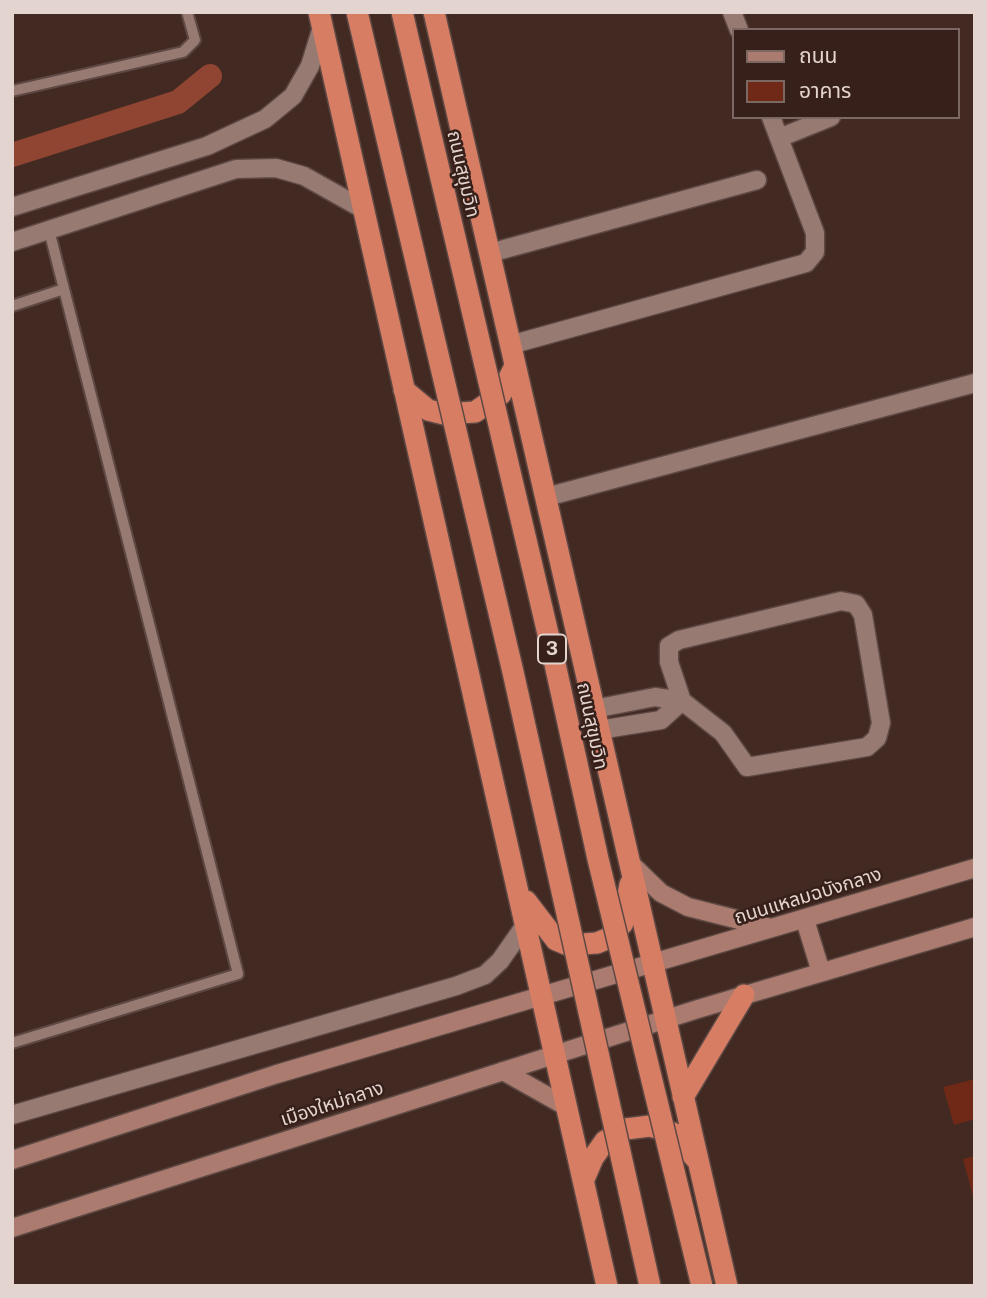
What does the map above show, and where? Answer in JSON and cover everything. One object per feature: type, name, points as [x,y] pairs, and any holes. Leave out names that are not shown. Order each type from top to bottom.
[{"type":"highway","name":"3","points":[[357,12],[513,672],[650,1286]]},
{"type":"highway","name":"ถนนสุขุมวิท","points":[[402,12],[553,655],[598,859],[702,1286]]},
{"type":"highway","name":"ถนนสุขุมวิท","points":[[434,12],[727,1286]]},
{"type":"highway","points":[[320,20],[607,1286]]},
{"type":"highway","points":[[404,390],[421,405],[444,414],[475,412],[501,394],[515,366]]},
{"type":"highway","points":[[517,883],[538,919],[556,940],[568,945],[597,943],[609,938],[623,923],[630,867]]},
{"type":"highway","points":[[683,1097],[744,995]]},
{"type":"highway","points":[[584,1179],[593,1158],[606,1141],[626,1129],[650,1126],[673,1133],[698,1161]]},
{"type":"street","points":[[12,207],[207,146],[265,119],[293,96],[310,66],[320,20]]},
{"type":"street","points":[[510,345],[806,263],[815,252],[815,233],[772,119]]},
{"type":"street","points":[[779,138],[826,119]]},
{"type":"street","points":[[12,242],[236,169],[276,168],[304,176],[361,208]]},
{"type":"street","points":[[490,253],[757,180]]},
{"type":"street","points":[[546,498],[975,383]]},
{"type":"street","points":[[594,709],[655,697],[682,701],[723,733],[747,767],[867,747],[877,738],[881,723],[863,615],[856,604],[841,601],[679,640],[669,646],[669,662],[682,701]]},
{"type":"street","points":[[599,730],[661,720],[682,701]]},
{"type":"street","points":[[630,867],[661,893],[688,908],[774,929]]},
{"type":"street","name":"ถนนแหลมฉบังกลาง","points":[[653,963],[975,868]]},
{"type":"street","points":[[805,920],[821,972]]},
{"type":"street","points":[[12,1115],[456,986],[485,975],[500,961],[526,924]]},
{"type":"street","points":[[665,1020],[821,972],[974,931]]},
{"type":"street","points":[[12,1160],[277,1074],[653,963]]},
{"type":"street","name":"เมืองใหม่กลาง","points":[[12,1228],[665,1020]]},
{"type":"street","points":[[503,1071],[567,1107]]},
{"type":"lane","points":[[12,91],[183,52],[195,40],[187,12]]},
{"type":"lane","points":[[12,1043],[239,974],[49,230]]},
{"type":"lane","points":[[12,306],[64,289]]},
{"type":"building","points":[[975,1079],[975,1119],[954,1125],[943,1087]]},
{"type":"building","points":[[975,1156],[975,1199],[974,1200],[963,1159]]},
{"type":"waterway","points":[[12,155],[178,102],[210,76]]}]
